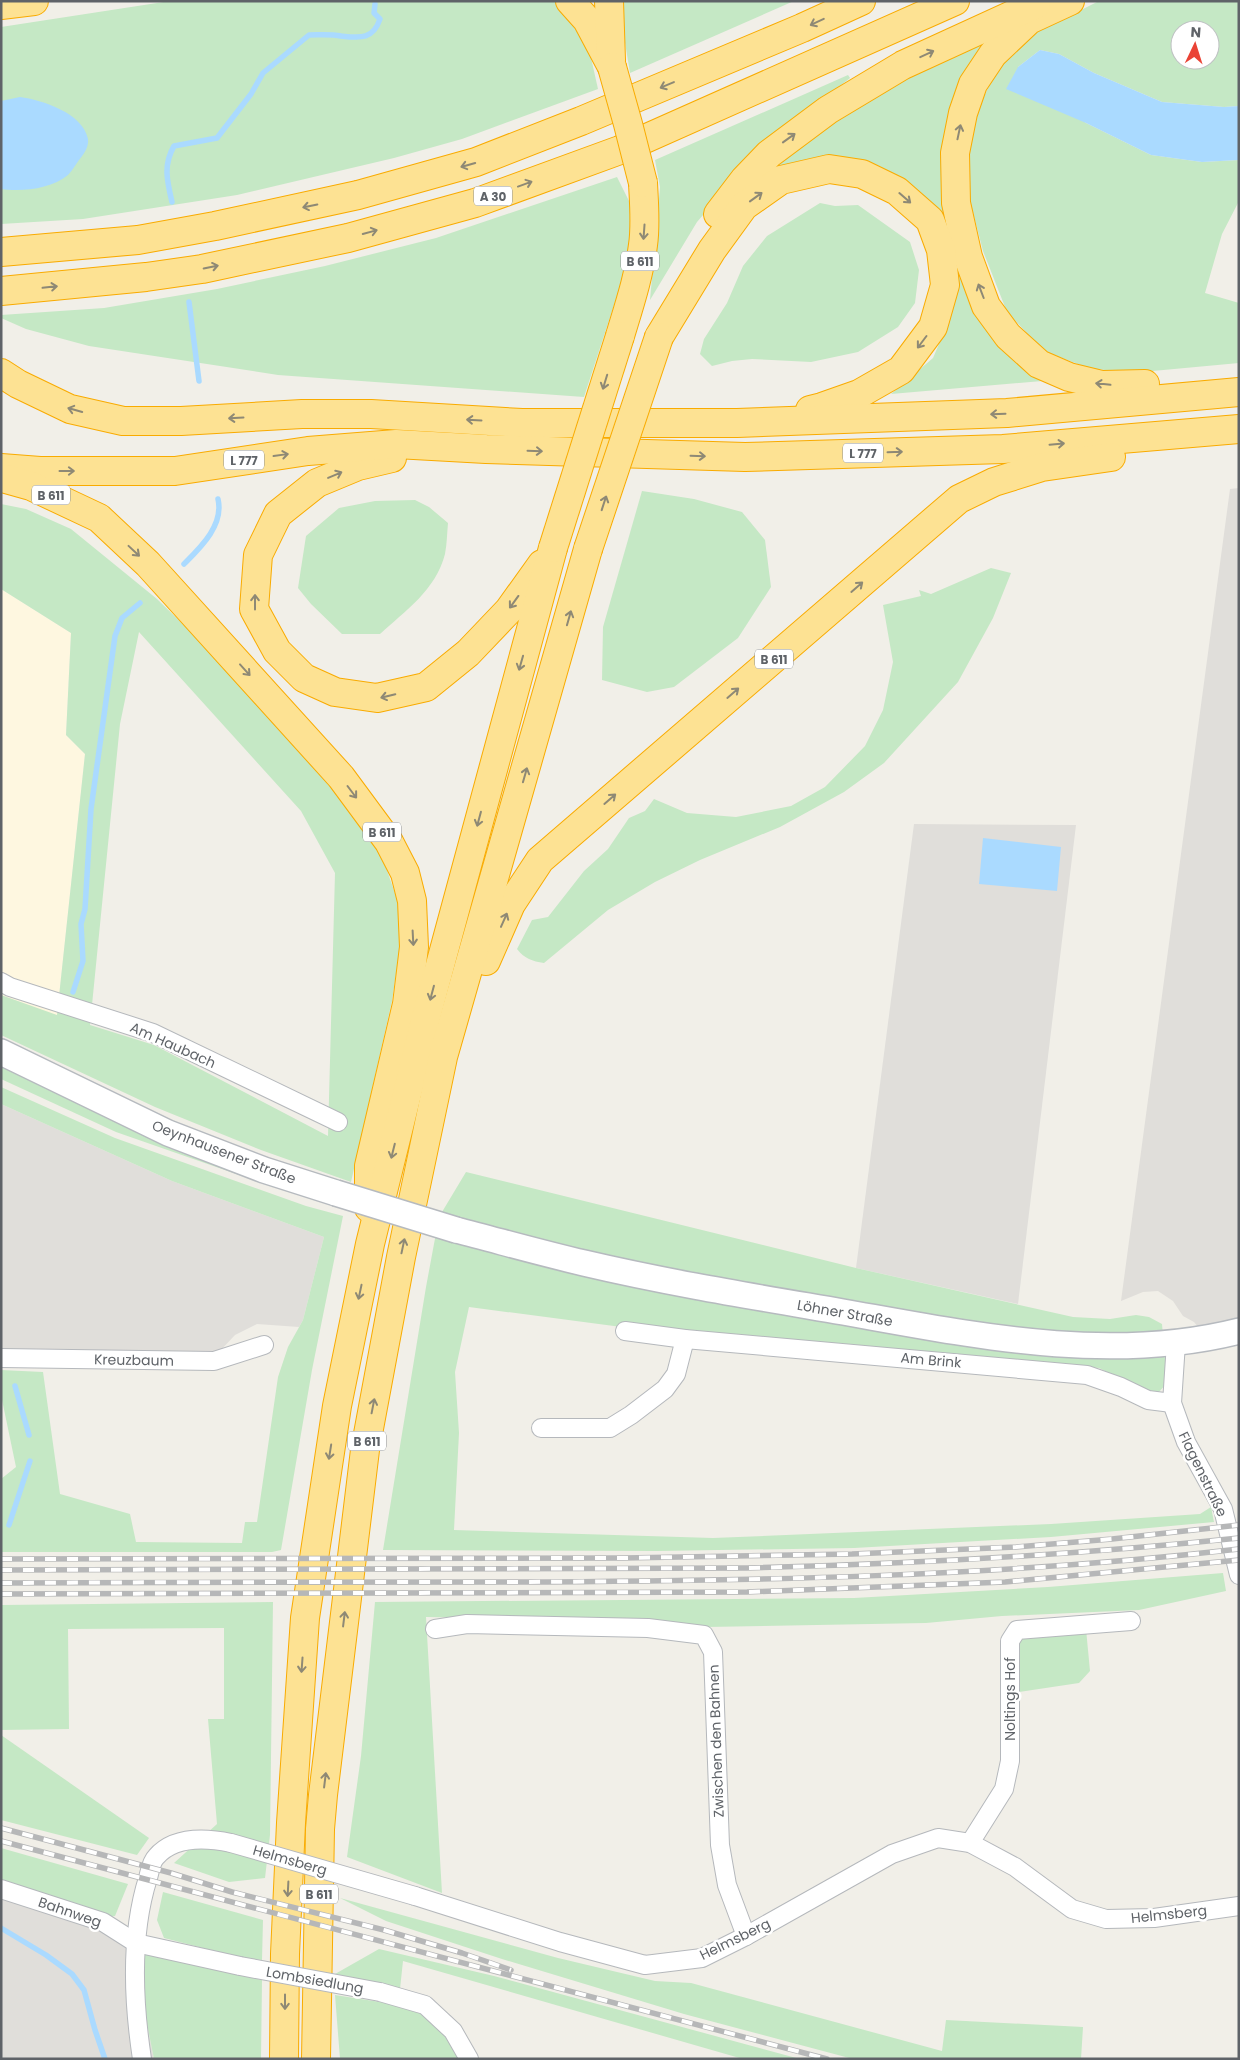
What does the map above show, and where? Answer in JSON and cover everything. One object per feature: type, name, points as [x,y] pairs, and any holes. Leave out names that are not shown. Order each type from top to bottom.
[{"type":"highway","points":[[1,5],[34,1]]},
{"type":"highway","name":"B 611","points":[[284,2059],[285,1944],[305,1618],[337,1406],[370,1244],[429,1007],[553,548],[620,336],[637,277],[644,244],[643,183],[612,67],[587,20],[570,1]]},
{"type":"highway","points":[[609,1],[612,67]]},
{"type":"highway","points":[[1,252],[138,240],[216,226],[358,195],[476,162],[581,121],[802,28],[861,1]]},
{"type":"highway","name":"A 30","points":[[1,290],[146,277],[202,269],[348,238],[474,203],[620,150],[955,1]]},
{"type":"highway","points":[[443,1057],[588,549],[676,291],[708,228],[744,180],[769,154],[828,110],[903,65],[1042,1]]},
{"type":"highway","points":[[1070,1],[1029,20],[993,54],[973,84],[963,113],[955,153],[956,203],[968,257],[986,306],[1008,336],[1039,364],[1068,377],[1102,385],[1135,385],[1239,376]]},
{"type":"highway","points":[[659,337],[712,250],[744,206],[781,180],[829,169],[862,174],[897,191],[930,220],[941,250],[945,286],[933,327],[901,370],[859,394],[822,407],[737,423]]},
{"type":"highway","points":[[1,373],[18,384],[70,409],[123,422],[181,421],[302,414],[371,414],[522,423],[737,423],[1007,413],[1239,392]]},
{"type":"highway","name":"L 777","points":[[1,468],[40,472],[175,470],[308,451],[396,444],[486,449],[745,457],[1003,449],[1239,429]]},
{"type":"highway","name":"B 611","points":[[316,2059],[320,1829],[365,1450],[401,1257],[443,1057],[459,1046],[485,962],[511,904],[540,860],[960,499],[994,482],[1042,467],[1100,458],[1239,444]]},
{"type":"highway","points":[[486,449],[433,452],[394,457],[358,466],[317,484],[278,514],[258,555],[254,609],[277,651],[304,678],[335,692],[377,698],[426,687],[468,653],[509,610],[553,548]]},
{"type":"highway","name":"B 611","points":[[1,478],[31,486],[99,518],[148,564],[340,777],[389,842],[405,873],[412,902],[414,947],[407,1004],[368,1166],[370,1244]]},
{"type":"main road","name":"Oeynhausener Straße","points":[[1,1052],[168,1133],[264,1170],[456,1230]]},
{"type":"main road","name":"Löhner Straße","points":[[456,1230],[584,1264],[983,1337],[1078,1346],[1176,1343],[1212,1338],[1239,1331]]},
{"type":"street","name":"Am Haubach","points":[[1,982],[10,987],[153,1033],[338,1122]]},
{"type":"street","name":"Am Brink","points":[[625,1331],[685,1339],[1087,1375],[1121,1387],[1148,1400],[1172,1404]]},
{"type":"street","points":[[541,1428],[610,1428],[631,1415],[665,1389],[676,1374],[685,1339]]},
{"type":"street","name":"Flagenstraße","points":[[1176,1343],[1172,1404],[1186,1442],[1223,1509],[1239,1575]]},
{"type":"street","name":"Kreuzbaum","points":[[1,1358],[214,1362],[264,1344]]},
{"type":"street","name":"Noltings Hof","points":[[970,1843],[1004,1789],[1010,1761],[1010,1641],[1017,1630],[1130,1622]]},
{"type":"street","name":"Zwischen den Bahnen","points":[[435,1629],[467,1624],[648,1628],[704,1635],[713,1652],[720,1845],[727,1885],[746,1936]]},
{"type":"street","name":"Helmsberg","points":[[142,2059],[135,2016],[136,1942],[144,1889],[154,1858],[179,1842],[208,1840],[231,1843],[415,1896],[560,1942],[645,1965],[702,1958],[746,1936],[892,1854],[938,1838],[970,1843],[1015,1867],[1072,1909],[1106,1919],[1154,1918],[1239,1906]]},
{"type":"street","name":"Bahnweg","points":[[1,1889],[103,1922],[136,1942]]},
{"type":"street","name":"Lombsiedlung","points":[[136,1942],[240,1966],[380,1992],[426,2004],[453,2031],[468,2059]]},
{"type":"shaded area","points":[[1239,488],[1239,1325],[1206,1336],[1194,1322],[1183,1316],[1173,1301],[1158,1291],[1143,1292],[1121,1301],[1230,489]]},
{"type":"shaded area","points":[[1,589],[71,633],[66,735],[85,754],[57,1016],[1,995]]},
{"type":"shaded area","points":[[914,824],[1076,825],[1018,1304],[856,1268]]},
{"type":"shaded area","points":[[1,1104],[172,1181],[324,1237],[303,1320],[299,1327],[257,1324],[235,1335],[219,1352],[27,1352],[1,1350]]},
{"type":"shaded area","points":[[1,1883],[106,1917],[144,1954],[145,2014],[154,2059],[1,2059]]},
{"type":"green space","points":[[170,1],[559,1],[585,31],[598,89],[462,139],[394,158],[237,195],[83,219],[1,224],[1,27]]},
{"type":"green space","points":[[623,1],[794,1],[630,73],[620,12]]},
{"type":"green space","points":[[1099,1],[1239,1],[1239,106],[1224,107],[1162,102],[1094,73],[1059,54],[1040,50],[1018,67],[1086,123],[1151,155],[1202,162],[1239,160],[1239,201],[1222,234],[1205,293],[1239,303],[1239,363],[1131,373],[1088,368],[1044,351],[1007,312],[983,251],[970,201],[964,163],[972,121],[993,78],[1011,52],[1025,38]]},
{"type":"green space","points":[[1017,18],[966,82],[958,250],[1054,380],[891,394],[933,358],[951,316],[956,286],[907,187],[765,173],[835,114]]},
{"type":"green space","points":[[848,75],[850,78],[820,102],[728,186],[697,222],[650,300],[660,187],[655,160]]},
{"type":"green space","points":[[617,177],[631,205],[631,253],[584,397],[278,375],[89,346],[26,329],[1,318],[1,315],[104,308],[217,289],[325,266],[436,238]]},
{"type":"green space","points":[[820,203],[835,206],[858,205],[910,242],[919,270],[915,303],[898,327],[858,352],[811,362],[752,359],[712,366],[700,354],[704,339],[727,303],[743,266],[767,236]]},
{"type":"green space","points":[[642,491],[694,499],[742,512],[765,540],[771,587],[738,638],[674,687],[647,692],[602,680],[603,627]]},
{"type":"green space","points":[[415,500],[429,507],[448,523],[447,542],[441,567],[435,578],[418,599],[380,634],[342,634],[311,604],[298,588],[306,536],[339,508],[375,501]]},
{"type":"green space","points":[[1,504],[26,509],[71,529],[157,599],[196,637],[327,778],[382,856],[397,899],[401,939],[392,1001],[351,1182],[261,1150],[155,1107],[1,1035],[1,995],[57,1015],[85,754],[66,735],[71,633],[1,589]],"holes":[[[139,632],[301,811],[335,873],[328,1136],[154,1045],[90,1025],[120,724]]]},
{"type":"green space","points":[[991,568],[1011,573],[993,618],[958,682],[884,763],[844,792],[780,827],[700,860],[655,882],[608,910],[544,963],[529,959],[517,949],[532,920],[548,917],[584,871],[608,849],[629,818],[645,811],[654,799],[687,813],[736,817],[791,806],[825,787],[865,746],[883,710],[893,662],[883,605],[921,596],[919,590],[931,594]]},
{"type":"green space","points":[[1,1065],[243,1173],[242,1176],[116,1132],[1,1079]]},
{"type":"green space","points":[[1,1087],[115,1138],[306,1206],[343,1216],[312,1370],[281,1550],[272,1552],[1,1552],[1,1479],[16,1467],[1,1395],[1,1370],[43,1372],[60,1494],[130,1514],[136,1542],[242,1543],[245,1522],[257,1522],[278,1377],[288,1347],[303,1320],[324,1237],[172,1181],[1,1104]]},
{"type":"green space","points":[[466,1172],[856,1268],[1073,1317],[1110,1319],[1136,1315],[1149,1317],[1162,1324],[1167,1383],[1158,1393],[1137,1387],[1099,1368],[629,1328],[469,1307],[455,1372],[459,1433],[454,1530],[713,1538],[1051,1524],[1200,1514],[1211,1507],[1214,1522],[1051,1537],[854,1548],[657,1551],[383,1550],[439,1217]]},
{"type":"green space","points":[[1223,1573],[1226,1591],[1139,1610],[1002,1616],[926,1623],[706,1627],[649,1621],[426,1617],[442,1893],[347,1857],[361,1756],[375,1602],[854,1598],[1048,1587]]},
{"type":"green space","points":[[273,1602],[270,1835],[265,1878],[229,1882],[174,1863],[217,1824],[208,1719],[224,1719],[224,1628],[68,1629],[69,1729],[1,1730],[1,1605]]},
{"type":"green space","points":[[1086,1629],[1090,1671],[1079,1683],[1019,1692],[1017,1643],[1026,1635]]},
{"type":"green space","points":[[1,1735],[149,1838],[137,1855],[1,1820]]},
{"type":"green space","points":[[1,1848],[128,1884],[115,1916],[106,1917],[1,1883]]},
{"type":"green space","points":[[163,1892],[263,1920],[262,1960],[238,1957],[164,1938],[157,1920]]},
{"type":"green space","points":[[340,1898],[558,1958],[655,1981],[691,1983],[942,2051],[946,2020],[1083,2027],[1081,2059],[853,2059],[684,2014],[502,1959],[386,1921]]},
{"type":"green space","points":[[379,1949],[494,1976],[800,2059],[743,2059],[403,1961],[400,1989],[335,1974]]},
{"type":"green space","points":[[144,1954],[262,1980],[261,2059],[154,2059],[145,2014]]},
{"type":"green space","points":[[335,1995],[412,2007],[439,2027],[449,2039],[460,2059],[340,2059]]},
{"type":"water","points":[[1040,50],[1059,54],[1094,73],[1162,102],[1224,107],[1239,106],[1239,160],[1202,162],[1151,155],[1086,123],[1006,89],[1018,67]]},
{"type":"water","points":[[20,97],[39,101],[70,115],[85,130],[88,145],[71,172],[61,180],[36,188],[1,189],[1,101]]},
{"type":"water","points":[[983,838],[1061,847],[1057,891],[979,884]]},
{"type":"waterway","points":[[172,202],[167,167],[174,146],[217,138],[251,94],[263,73],[309,35],[360,37],[370,34],[374,31],[380,19],[374,13],[375,4]]},
{"type":"waterway","points":[[189,302],[199,381]]},
{"type":"waterway","points":[[184,564],[210,535],[218,518],[218,499]]},
{"type":"waterway","points":[[73,992],[83,961],[81,924],[85,909],[91,809],[115,636],[122,618],[140,603]]},
{"type":"waterway","points":[[15,1386],[29,1435]]},
{"type":"waterway","points":[[9,1525],[30,1461]]},
{"type":"waterway","points":[[1,1928],[46,1955],[72,1974],[84,1990],[105,2059]]},
{"type":"railway","points":[[1,1559],[624,1558],[852,1554],[1016,1547],[1239,1525]]},
{"type":"railway","points":[[1,1570],[747,1568],[993,1558],[1239,1538]]},
{"type":"railway","points":[[1,1583],[512,1582],[785,1579],[1057,1566],[1239,1549]]},
{"type":"railway","points":[[1,1594],[747,1592],[1005,1582],[1239,1560]]},
{"type":"railway","points":[[1,1828],[171,1873],[232,1892],[384,1930],[511,1970]]},
{"type":"railway","points":[[1,1841],[827,2059]]}]
